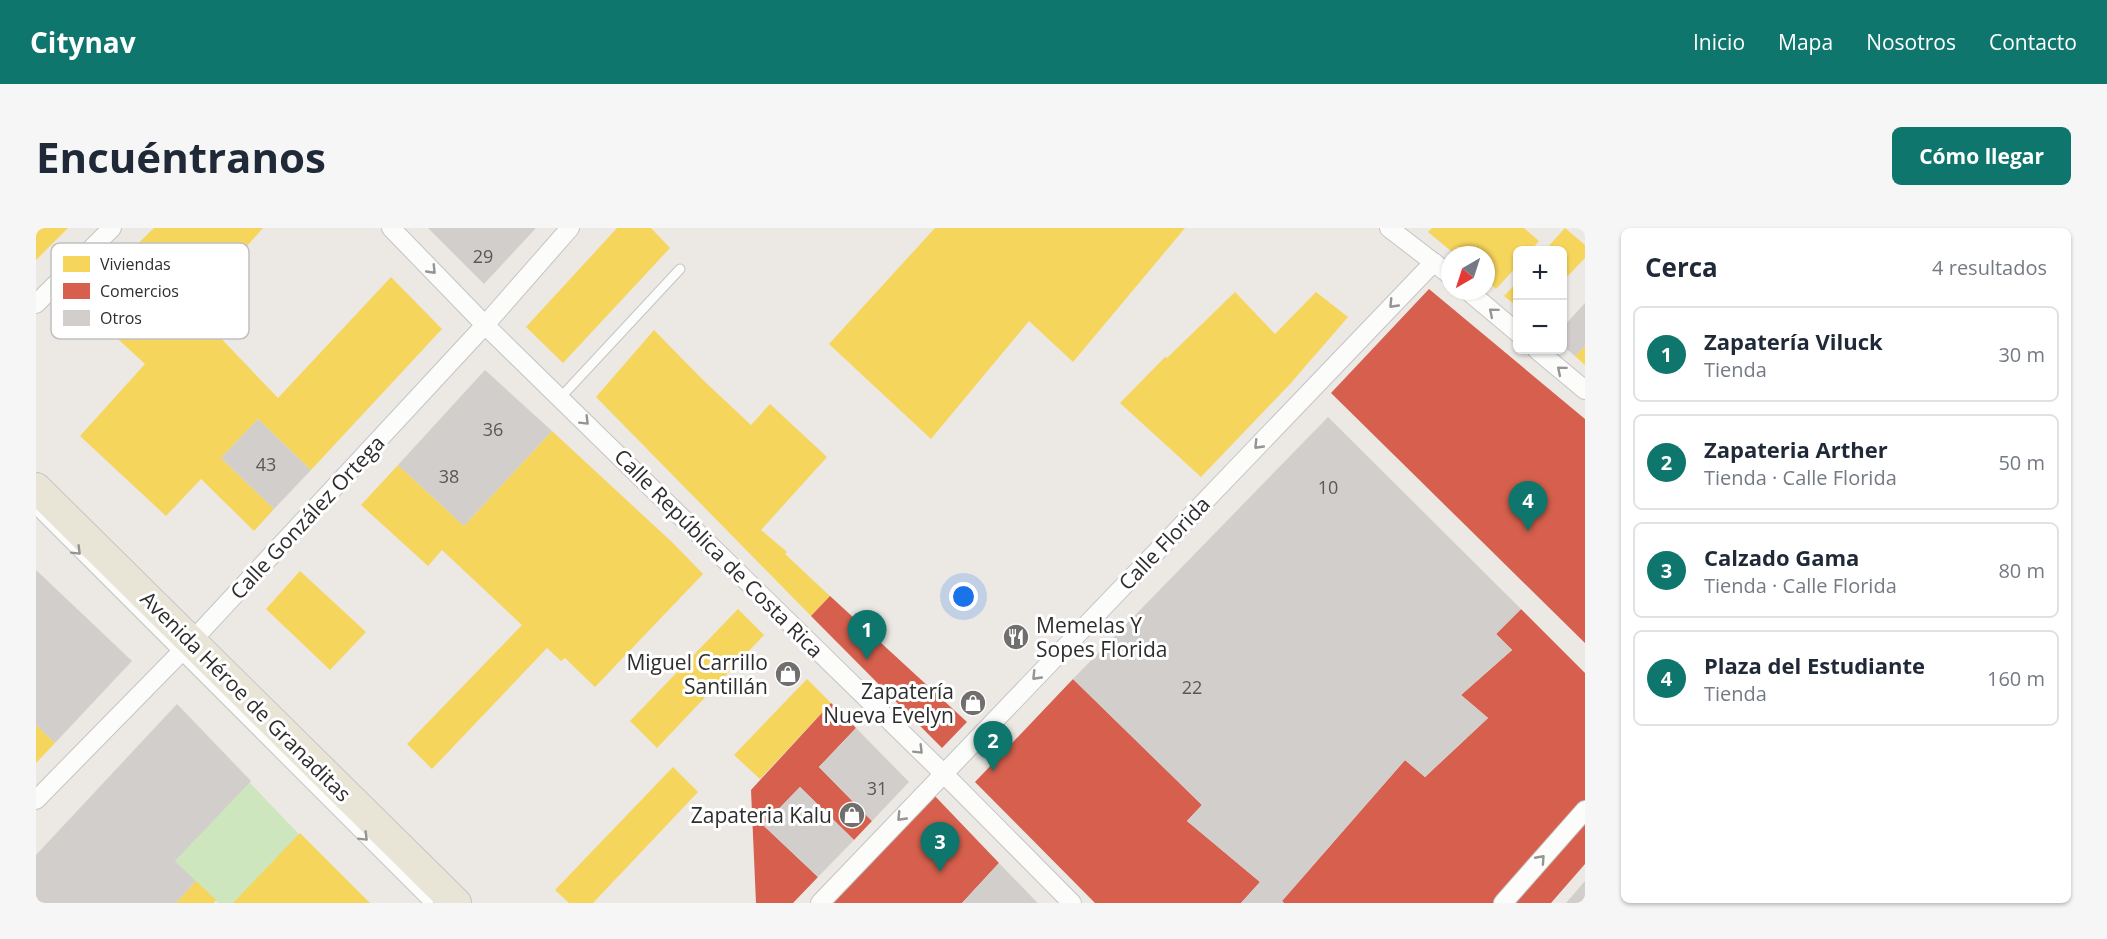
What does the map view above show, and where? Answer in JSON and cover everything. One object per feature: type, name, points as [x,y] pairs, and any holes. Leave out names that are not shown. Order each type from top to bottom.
[{"type":"main road","name":"Avenida Héroe de Granaditas","points":[[36,488],[186,647],[456,903]]},
{"type":"street","points":[[97,243],[112,228]]},
{"type":"street","name":"Calle República de Costa Rica","points":[[391,228],[485,325],[943,773],[1072,903]]},
{"type":"street","name":"Calle González Ortega","points":[[36,800],[186,647],[485,325],[570,228]]},
{"type":"street","points":[[1389,228],[1441,268]]},
{"type":"street","name":"Calle Florida","points":[[820,903],[1434,262]]},
{"type":"street","points":[[36,304],[51,289]]},
{"type":"street","points":[[1479,300],[1513,329]]},
{"type":"street","points":[[1542,354],[1585,390]]},
{"type":"street","points":[[1503,903],[1585,810]]},
{"type":"lane","points":[[561,397],[680,269]]},
{"type":"lane","points":[[36,510],[186,647],[429,903]]},
{"type":"green space","points":[[249,782],[337,874],[312,903],[218,903],[175,861]]},
{"type":"building: Viviendas","points":[[36,228],[68,228],[51,243],[36,260]]},
{"type":"building: Viviendas","points":[[154,228],[263,228],[249,244],[139,243]]},
{"type":"building: Viviendas","points":[[617,228],[651,228],[670,248],[563,363],[526,327]]},
{"type":"building: Viviendas","points":[[935,228],[1185,228],[1073,362],[1029,321],[931,439],[829,344]]},
{"type":"building: Viviendas","points":[[1432,228],[1524,228],[1539,241],[1535,246],[1513,246],[1513,270],[1496,289],[1495,246],[1445,246],[1428,232]]},
{"type":"building: Viviendas","points":[[1565,228],[1585,245],[1585,258],[1567,277],[1567,246],[1549,246]]},
{"type":"building: Viviendas","points":[[391,277],[442,329],[311,470],[258,419],[221,458],[274,509],[254,531],[201,479],[166,516],[80,436],[145,364],[118,339],[222,339],[278,398]]},
{"type":"building: Viviendas","points":[[1513,286],[1513,303],[1504,296]]},
{"type":"building: Viviendas","points":[[1235,292],[1275,334],[1316,292],[1348,317],[1290,384],[1201,477],[1120,403],[1165,357],[1167,358]]},
{"type":"building: Viviendas","points":[[654,330],[751,425],[770,404],[827,457],[761,530],[787,552],[785,554],[830,596],[811,616],[596,397]]},
{"type":"building: Viviendas","points":[[1585,346],[1585,365],[1575,356]]},
{"type":"building: Viviendas","points":[[552,431],[674,544],[703,574],[595,687],[565,658],[561,661],[547,648],[432,769],[407,744],[522,625],[442,550],[428,566],[361,505],[398,465],[464,526]]},
{"type":"building: Viviendas","points":[[300,571],[366,632],[330,670],[266,609]]},
{"type":"building: Viviendas","points":[[738,609],[764,635],[657,748],[630,721]]},
{"type":"building: Viviendas","points":[[807,679],[831,703],[760,779],[734,755]]},
{"type":"building: Viviendas","points":[[36,725],[55,743],[36,763]]},
{"type":"building: Viviendas","points":[[673,767],[698,792],[593,903],[569,903],[555,890]]},
{"type":"building: Viviendas","points":[[300,833],[370,903],[233,903]]},
{"type":"building: Viviendas","points":[[196,881],[216,900],[214,903],[176,903]]},
{"type":"building: Comercios","points":[[1429,289],[1585,419],[1585,643],[1331,393]]},
{"type":"building: Comercios","points":[[830,596],[967,722],[942,748],[811,616]]},
{"type":"building: Comercios","points":[[1521,609],[1585,673],[1585,801],[1494,903],[1284,903],[1282,901],[1405,760],[1425,777],[1488,718],[1461,695],[1512,650],[1496,634]]},
{"type":"building: Comercios","points":[[1073,679],[1202,805],[1187,821],[1260,882],[1241,903],[1095,903],[975,782]]},
{"type":"building: Comercios","points":[[831,703],[856,728],[819,767],[872,821],[854,840],[800,787],[763,825],[818,877],[793,903],[756,903],[751,790]]},
{"type":"building: Comercios","points":[[933,794],[999,863],[962,903],[828,903]]},
{"type":"building: Comercios","points":[[1585,820],[1585,864],[1551,903],[1512,903]]},
{"type":"building: Otros","points":[[428,228],[536,228],[484,284]]},
{"type":"building: Otros","points":[[1585,303],[1585,346],[1575,356],[1567,349],[1567,323]]},
{"type":"building: Otros","points":[[485,370],[552,431],[464,526],[398,465]]},
{"type":"building: Otros","points":[[1328,417],[1521,609],[1496,634],[1512,650],[1461,695],[1488,718],[1425,777],[1405,760],[1282,901],[1284,903],[1241,903],[1260,882],[1187,821],[1202,805],[1073,679]]},
{"type":"building: Otros","points":[[258,419],[311,470],[274,509],[221,458]]},
{"type":"building: Otros","points":[[36,570],[132,661],[55,743],[36,725]]},
{"type":"building: Otros","points":[[177,704],[251,781],[175,861],[196,881],[176,903],[39,903],[36,900],[36,855]]},
{"type":"building: Otros","points":[[856,728],[909,782],[872,821],[819,767]]},
{"type":"building: Otros","points":[[800,787],[854,840],[818,877],[763,825]]},
{"type":"building: Otros","points":[[999,863],[1029,894],[1038,903],[962,903]]},
{"type":"building: Otros","points":[[1585,881],[1585,903],[1566,903]]},
{"type":"place","name":"Plaza del Estudiante","points":[[1528,531]]},
{"type":"place","name":"Memelas Y Sopes Florida","points":[[1016,637]]},
{"type":"place","name":"Zapatería Viluck","points":[[867,660]]},
{"type":"place","name":"Miguel Carrillo Santillán","points":[[788,674]]},
{"type":"place","name":"Zapatería Nueva Evelyn","points":[[973,703]]},
{"type":"place","name":"Zapateria Arther","points":[[993,771]]},
{"type":"place","name":"Zapateria Kalu","points":[[852,815]]},
{"type":"place","name":"Calzado Gama","points":[[940,872]]}]
